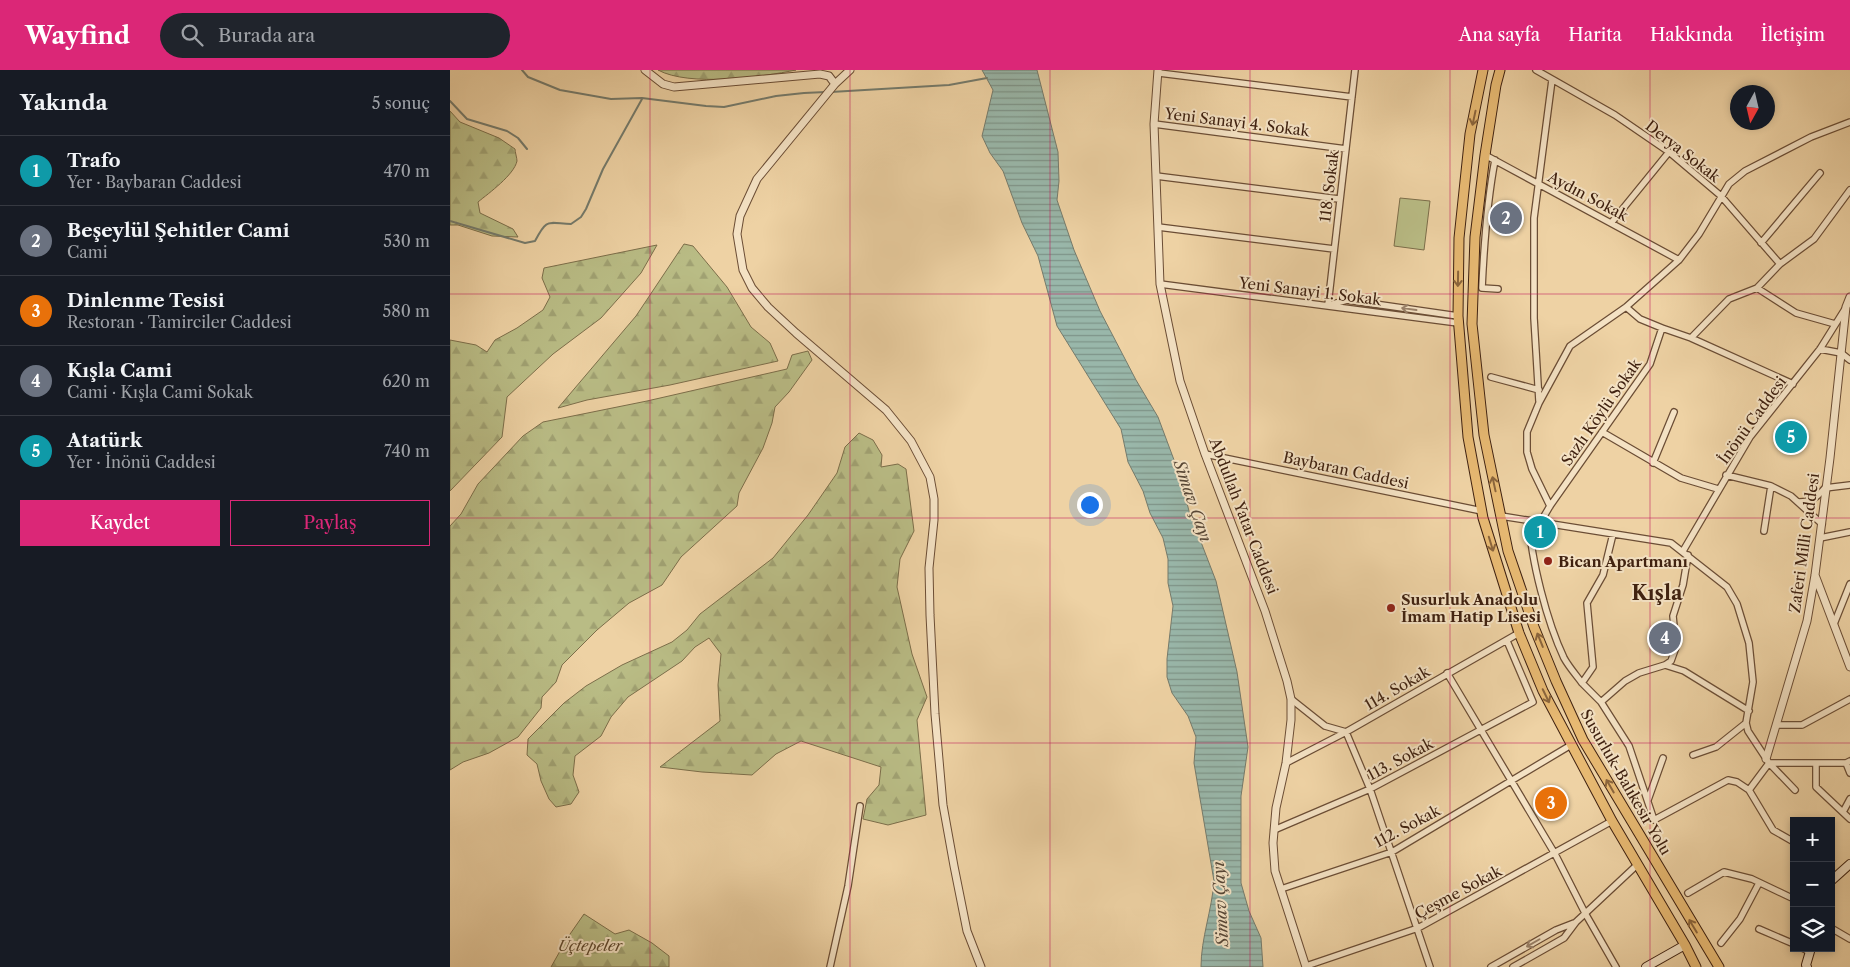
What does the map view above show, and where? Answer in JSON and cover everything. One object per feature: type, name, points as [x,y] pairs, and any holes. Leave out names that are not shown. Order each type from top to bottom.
[{"type":"highway","name":"Susurluk-Balıkesir Yolu","points":[[1484,70],[1470,134],[1459,238],[1458,319],[1468,437],[1482,511],[1519,633],[1543,691],[1612,821],[1696,967]]},
{"type":"highway","points":[[1491,118],[1490,96],[1495,70]]},
{"type":"highway","name":"Susurluk-Balıkesir Yolu","points":[[1500,70],[1485,155],[1475,237],[1472,324],[1484,435],[1508,552],[1534,627],[1583,740],[1719,967]]},
{"type":"main road","points":[[1835,879],[1847,873],[1850,864]]},
{"type":"main road","points":[[1646,967],[1685,945]]},
{"type":"main road","points":[[1808,952],[1806,965],[1808,967]]},
{"type":"street","points":[[645,70],[663,84],[674,87],[820,74],[829,76],[835,84]]},
{"type":"street","points":[[850,70],[835,84],[757,179],[747,197],[740,216],[737,234],[743,270],[752,288],[768,307],[886,410],[911,441],[930,477],[934,499],[934,520],[929,568],[935,714],[943,805],[967,931],[981,967]]},
{"type":"street","name":"118. Sokak","points":[[1328,305],[1355,70]]},
{"type":"street","name":"Derya Sokak","points":[[1536,70],[1615,115],[1669,152],[1721,196],[1780,264]]},
{"type":"street","points":[[1159,71],[1352,97]]},
{"type":"street","name":"Abdullah Yatar Caddesi","points":[[1159,71],[1154,124],[1160,284],[1180,381],[1205,454],[1265,611],[1291,699],[1291,720],[1286,763],[1276,808],[1273,843],[1275,871],[1306,967]]},
{"type":"street","points":[[1538,403],[1539,390],[1534,318],[1534,218],[1552,80]]},
{"type":"street","points":[[1550,506],[1532,469],[1527,452],[1526,432],[1538,403],[1570,346],[1626,307],[1679,260],[1699,234],[1729,184],[1745,170],[1810,137],[1850,122]]},
{"type":"street","name":"Yeni Sanayi 4. Sokak","points":[[1154,124],[1346,149]]},
{"type":"street","points":[[1612,222],[1669,152]]},
{"type":"street","name":"Aydın Sokak","points":[[1485,155],[1612,222],[1679,260]]},
{"type":"street","points":[[1495,160],[1491,180],[1482,288],[1498,289]]},
{"type":"street","points":[[1761,243],[1820,172]]},
{"type":"street","points":[[1156,176],[1340,199]]},
{"type":"street","points":[[1691,338],[1729,299],[1757,288],[1780,264],[1814,239],[1850,190]]},
{"type":"street","points":[[1158,227],[1334,249]]},
{"type":"street","name":"Yeni Sanayi 1. Sokak","points":[[1160,284],[1328,305],[1347,300],[1458,319]]},
{"type":"street","points":[[1757,288],[1796,313],[1835,324]]},
{"type":"street","name":"Zaferi Milli Caddesi","points":[[1768,761],[1776,725],[1807,621],[1822,524],[1846,307],[1850,297]]},
{"type":"street","points":[[1626,307],[1640,319],[1691,338],[1793,384]]},
{"type":"street","name":"İnönü Caddesi","points":[[1683,551],[1750,437],[1820,349],[1846,307]]},
{"type":"street","name":"Sazlı Köylü Sokak","points":[[1540,523],[1650,364],[1662,328]]},
{"type":"street","points":[[1820,349],[1842,353],[1850,360]]},
{"type":"street","points":[[1491,376],[1539,390]]},
{"type":"street","points":[[1538,376],[1552,379]]},
{"type":"street","points":[[1653,463],[1674,412]]},
{"type":"street","points":[[1602,432],[1681,478],[1718,489]]},
{"type":"street","name":"Baybaran Caddesi","points":[[1205,454],[1482,511]]},
{"type":"street","points":[[1726,475],[1771,486],[1791,496],[1800,502],[1822,524]]},
{"type":"street","points":[[1800,502],[1809,502],[1825,488],[1850,484]]},
{"type":"street","points":[[1764,531],[1771,486]]},
{"type":"street","points":[[1500,516],[1671,543],[1727,587],[1737,604],[1749,643],[1752,682],[1746,724],[1748,731],[1768,761],[1795,790]]},
{"type":"street","points":[[1529,521],[1530,540],[1548,615],[1565,659],[1582,683],[1601,702],[1629,746],[1654,820],[1728,780],[1737,782],[1749,790],[1773,830],[1790,840]]},
{"type":"street","points":[[1820,538],[1850,532]]},
{"type":"street","points":[[1582,683],[1593,667],[1587,603],[1603,575],[1613,534]]},
{"type":"street","points":[[1601,702],[1625,681],[1639,673],[1665,665],[1671,661],[1676,648],[1673,616],[1683,586],[1688,555]]},
{"type":"street","points":[[1815,575],[1850,666]]},
{"type":"street","points":[[1834,624],[1850,584]]},
{"type":"street","name":"114. Sokak","points":[[1286,763],[1346,732],[1519,633]]},
{"type":"street","name":"113. Sokak","points":[[1274,830],[1370,789],[1533,702],[1506,641]]},
{"type":"street","points":[[1665,665],[1691,676],[1749,711]]},
{"type":"street","points":[[1447,673],[1555,854],[1585,913],[1616,967]]},
{"type":"street","points":[[1291,699],[1325,726],[1346,732],[1370,789],[1430,967]]},
{"type":"street","points":[[1776,725],[1802,724],[1850,699]]},
{"type":"street","points":[[1693,755],[1716,747],[1746,724]]},
{"type":"street","name":"112. Sokak","points":[[1281,889],[1392,852],[1571,745]]},
{"type":"street","points":[[1648,800],[1663,758]]},
{"type":"street","points":[[1749,790],[1768,761]]},
{"type":"street","points":[[1768,761],[1848,762],[1850,773]]},
{"type":"street","points":[[1816,763],[1816,787],[1850,819]]},
{"type":"street","points":[[1843,812],[1850,798]]},
{"type":"street","points":[[830,967],[848,886],[860,806]]},
{"type":"street","name":"Çeşme Sokak","points":[[1306,967],[1418,928],[1612,821]]},
{"type":"street","points":[[1513,967],[1564,938],[1585,913],[1637,865]]},
{"type":"street","points":[[1688,893],[1724,872],[1759,882],[1790,897]]},
{"type":"street","points":[[1721,943],[1740,919],[1759,882]]},
{"type":"street","points":[[1491,967],[1556,930],[1576,922]]},
{"type":"street","points":[[1759,929],[1790,942]]},
{"type":"street","points":[[1835,930],[1850,939]]},
{"type":"green space","points":[[658,70],[796,70],[746,78],[706,79],[671,75]]},
{"type":"green space","points":[[450,111],[460,122],[499,138],[515,149],[517,161],[511,172],[478,202],[480,213],[513,229],[518,237],[492,236],[458,225],[450,225]]},
{"type":"green space","points":[[1400,198],[1430,201],[1424,250],[1394,246]]},
{"type":"green space","points":[[684,244],[693,246],[727,287],[751,327],[770,343],[778,361],[670,385],[587,400],[558,408],[636,316]]},
{"type":"green space","points":[[657,245],[641,273],[601,318],[553,354],[507,397],[502,437],[450,491],[450,340],[476,345],[487,352],[495,340],[543,310],[550,297],[542,278],[544,268]]},
{"type":"green space","points":[[808,351],[812,360],[789,392],[775,407],[772,423],[763,448],[739,493],[737,506],[681,557],[662,585],[629,603],[597,630],[562,665],[556,682],[542,697],[541,708],[518,737],[489,753],[463,762],[450,770],[450,526],[461,514],[478,484],[523,436],[543,422],[647,401],[787,369],[792,355]]},
{"type":"green space","points":[[859,433],[873,440],[882,455],[881,467],[898,464],[906,469],[914,531],[900,559],[897,587],[912,654],[927,697],[917,720],[926,815],[888,825],[863,819],[867,799],[879,785],[881,767],[801,741],[776,754],[752,775],[660,767],[720,721],[718,685],[721,654],[709,638],[695,647],[682,661],[628,697],[611,717],[601,736],[575,756],[573,775],[579,792],[571,804],[556,807],[549,799],[541,781],[537,764],[527,755],[528,739],[564,703],[586,686],[622,665],[672,642],[687,630],[700,614],[773,558],[808,515],[837,473],[845,447]]},
{"type":"green space","name":"Üçtepeler","points":[[584,914],[615,934],[629,930],[652,943],[669,956],[669,967],[551,967]]},
{"type":"water","name":"Simav Çayı","points":[[982,70],[1037,70],[1058,152],[1059,181],[1057,200],[1074,250],[1100,311],[1136,380],[1158,417],[1180,476],[1189,511],[1216,581],[1237,672],[1248,747],[1241,796],[1241,883],[1249,911],[1261,938],[1263,967],[1201,967],[1201,956],[1214,881],[1194,763],[1196,737],[1188,716],[1172,693],[1167,677],[1167,659],[1173,606],[1168,583],[1168,559],[1163,538],[1128,462],[1121,429],[1057,326],[1038,256],[1022,223],[1003,171],[990,153],[982,136],[993,90]]},
{"type":"waterway","points":[[522,70],[528,77],[560,90],[611,99],[642,98],[706,106],[724,107],[776,96],[826,92]]},
{"type":"waterway","points":[[831,92],[949,85],[987,78]]},
{"type":"waterway","points":[[450,221],[525,243],[535,241],[545,225],[552,223],[571,224],[581,217],[586,209],[603,169],[642,99]]},
{"type":"waterway","points":[[450,101],[467,119],[507,131],[518,138],[527,149]]},
{"type":"place","name":"Beşeylül Şehitler Cami","points":[[1506,218]]},
{"type":"place","name":"Atatürk","points":[[1791,437]]},
{"type":"place","name":"Trafo","points":[[1540,532]]},
{"type":"place","name":"Bican Apartmanı","points":[[1548,561]]},
{"type":"place","name":"Susurluk Anadolu İmam Hatip Lisesi","points":[[1391,608]]},
{"type":"place","name":"Kışla Cami","points":[[1665,638]]},
{"type":"place","name":"Dinlenme Tesisi","points":[[1551,803]]},
{"type":"district","name":"Kışla","points":[[1657,593]]}]
